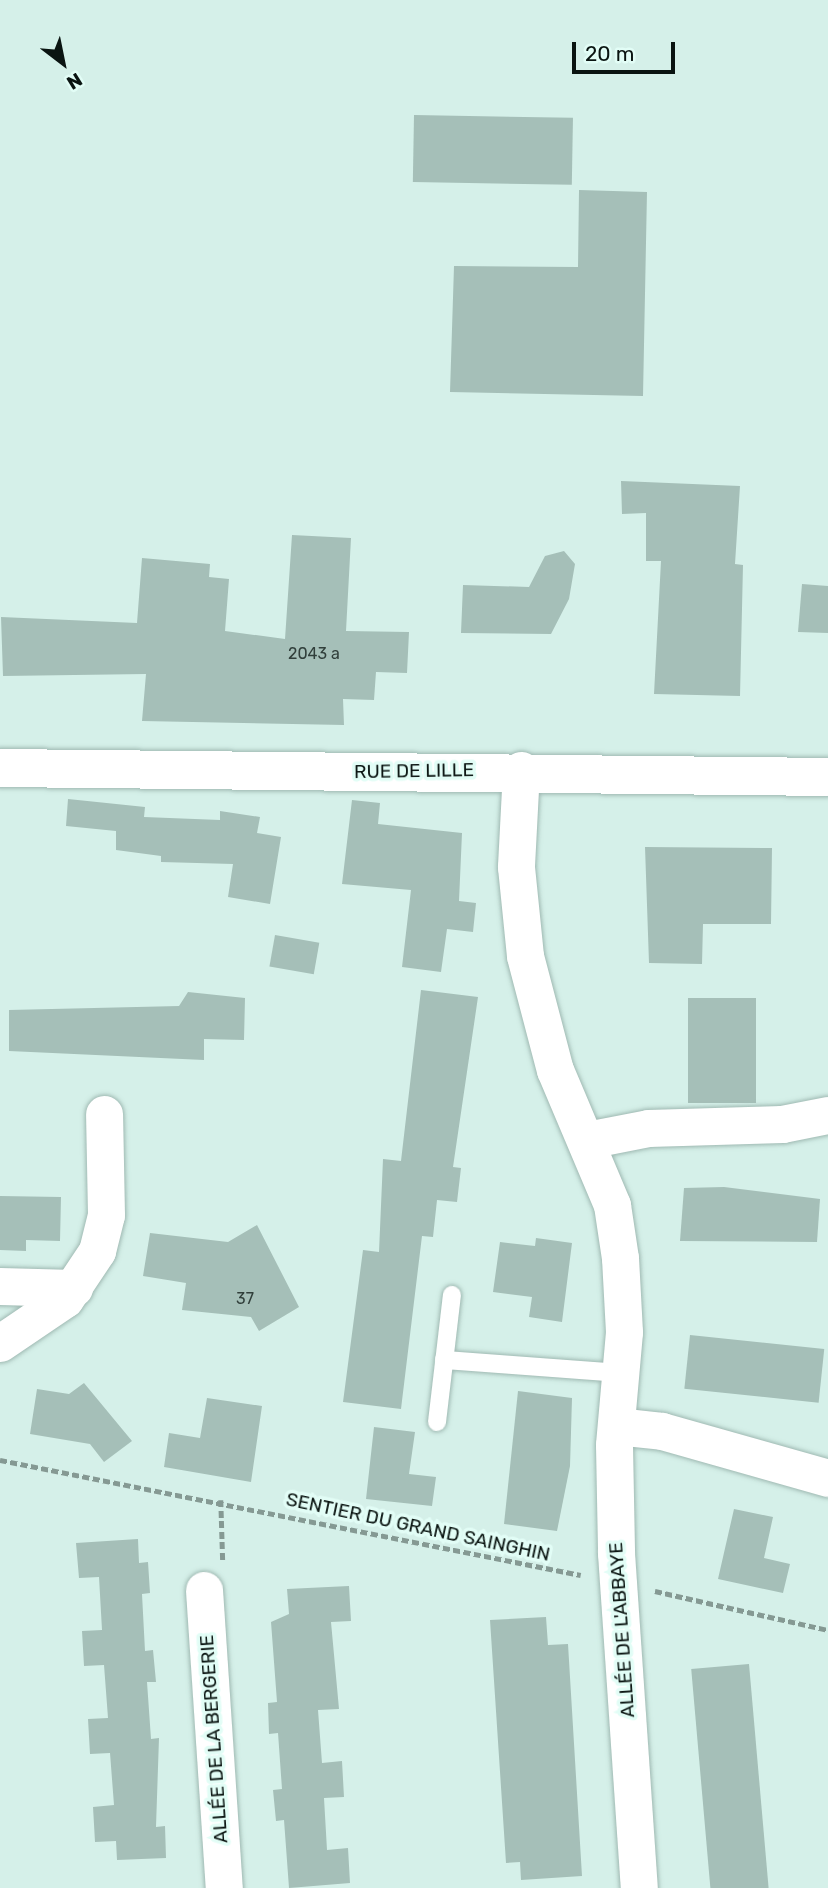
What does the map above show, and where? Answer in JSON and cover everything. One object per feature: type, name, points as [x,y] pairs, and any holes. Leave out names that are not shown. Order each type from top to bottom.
[{"type":"main road","name":"RUE DE LILLE","points":[[0,768],[521,770],[828,777]]},
{"type":"street","name":"ALLÉE DE L'ABBAYE","points":[[521,770],[516,867],[525,956],[555,1070],[587,1140],[617,1230],[622,1373],[616,1426],[617,1583],[639,1888]]},
{"type":"street","points":[[0,1343],[50,1313],[74,1288],[103,1235],[104,1114]]},
{"type":"street","points":[[587,1140],[648,1128],[782,1124],[828,1115]]},
{"type":"street","points":[[0,1286],[74,1288]]},
{"type":"street","points":[[616,1426],[662,1431],[828,1478]]},
{"type":"street","name":"ALLÉE DE LA BERGERIE","points":[[204,1590],[224,1888]]},
{"type":"lane","points":[[437,1422],[452,1295]]},
{"type":"lane","points":[[444,1360],[622,1373]]},
{"type":"path","name":"SENTIER DU GRAND SAINGHIN","points":[[0,1460],[221,1500],[828,1630]]},
{"type":"path","points":[[204,1590],[224,1571],[221,1500]]},
{"type":"building","points":[[414,115],[573,118],[572,185],[413,182]]},
{"type":"building","points":[[579,190],[647,192],[643,396],[450,392],[454,266],[578,267]]},
{"type":"building","points":[[621,481],[740,486],[735,564],[743,565],[740,696],[654,694],[661,561],[646,561],[646,513],[622,514]]},
{"type":"building","points":[[292,535],[351,538],[346,631],[409,632],[407,673],[376,672],[374,700],[343,699],[344,725],[142,721],[146,674],[3,676],[1,617],[137,623],[142,558],[210,564],[209,577],[229,579],[225,631],[285,639]]},
{"type":"building","points":[[564,551],[575,564],[569,599],[551,634],[461,633],[463,585],[529,587],[545,556]]},
{"type":"building","points":[[802,584],[828,586],[828,633],[798,632]]},
{"type":"building","points":[[68,799],[145,807],[144,817],[220,820],[220,811],[260,817],[257,833],[281,837],[270,904],[228,897],[233,864],[161,862],[161,856],[116,850],[116,831],[66,826]]},
{"type":"building","points":[[352,800],[380,803],[378,824],[462,833],[459,901],[476,903],[473,932],[447,929],[441,972],[402,967],[411,890],[342,884]]},
{"type":"building","points":[[645,847],[772,848],[771,924],[703,924],[702,964],[649,963]]},
{"type":"building","points":[[275,935],[319,943],[314,974],[269,967]]},
{"type":"building","points":[[421,990],[478,997],[453,1167],[461,1168],[457,1202],[437,1200],[433,1237],[422,1236],[401,1409],[343,1402],[363,1250],[379,1252],[383,1159],[401,1161]]},
{"type":"building","points":[[188,992],[245,998],[244,1040],[204,1039],[204,1060],[9,1051],[9,1010],[179,1006]]},
{"type":"building","points":[[688,998],[756,998],[756,1103],[688,1103]]},
{"type":"building","points":[[724,1187],[820,1199],[817,1242],[680,1241],[684,1188]]},
{"type":"building","points":[[0,1196],[61,1197],[60,1241],[26,1240],[26,1251],[0,1250]]},
{"type":"building","points":[[257,1225],[299,1307],[259,1331],[251,1317],[182,1310],[186,1283],[143,1276],[150,1233],[228,1242]]},
{"type":"building","points":[[536,1238],[572,1243],[562,1322],[529,1317],[532,1297],[493,1292],[500,1242],[535,1246]]},
{"type":"building","points":[[690,1335],[824,1349],[819,1403],[684,1389]]},
{"type":"building","points":[[84,1383],[132,1441],[104,1462],[90,1444],[30,1434],[37,1389],[69,1394]]},
{"type":"building","points":[[518,1391],[572,1398],[570,1466],[557,1531],[504,1524]]},
{"type":"building","points":[[207,1398],[262,1406],[251,1482],[164,1467],[169,1433],[200,1438]]},
{"type":"building","points":[[374,1427],[415,1432],[409,1474],[436,1477],[432,1506],[366,1499]]},
{"type":"building","points":[[734,1509],[773,1517],[764,1558],[790,1564],[783,1593],[718,1579]]},
{"type":"building","points":[[138,1539],[139,1563],[148,1562],[150,1593],[142,1594],[145,1651],[153,1650],[156,1682],[147,1682],[151,1739],[159,1738],[156,1827],[165,1826],[166,1858],[117,1860],[116,1841],[95,1842],[93,1807],[114,1805],[110,1753],[90,1754],[88,1719],[108,1718],[104,1665],[84,1666],[82,1631],[102,1630],[99,1577],[79,1578],[76,1543]]},
{"type":"building","points":[[349,1586],[351,1621],[331,1622],[339,1709],[318,1710],[322,1763],[342,1761],[344,1797],[324,1798],[327,1850],[348,1848],[350,1883],[289,1888],[284,1820],[276,1821],[273,1790],[282,1789],[278,1733],[269,1734],[268,1703],[277,1702],[271,1622],[289,1614],[287,1589]]},
{"type":"building","points":[[546,1617],[548,1645],[568,1644],[582,1876],[521,1880],[520,1862],[506,1863],[490,1620]]},
{"type":"building","points":[[749,1664],[769,1888],[710,1888],[691,1669]]}]
